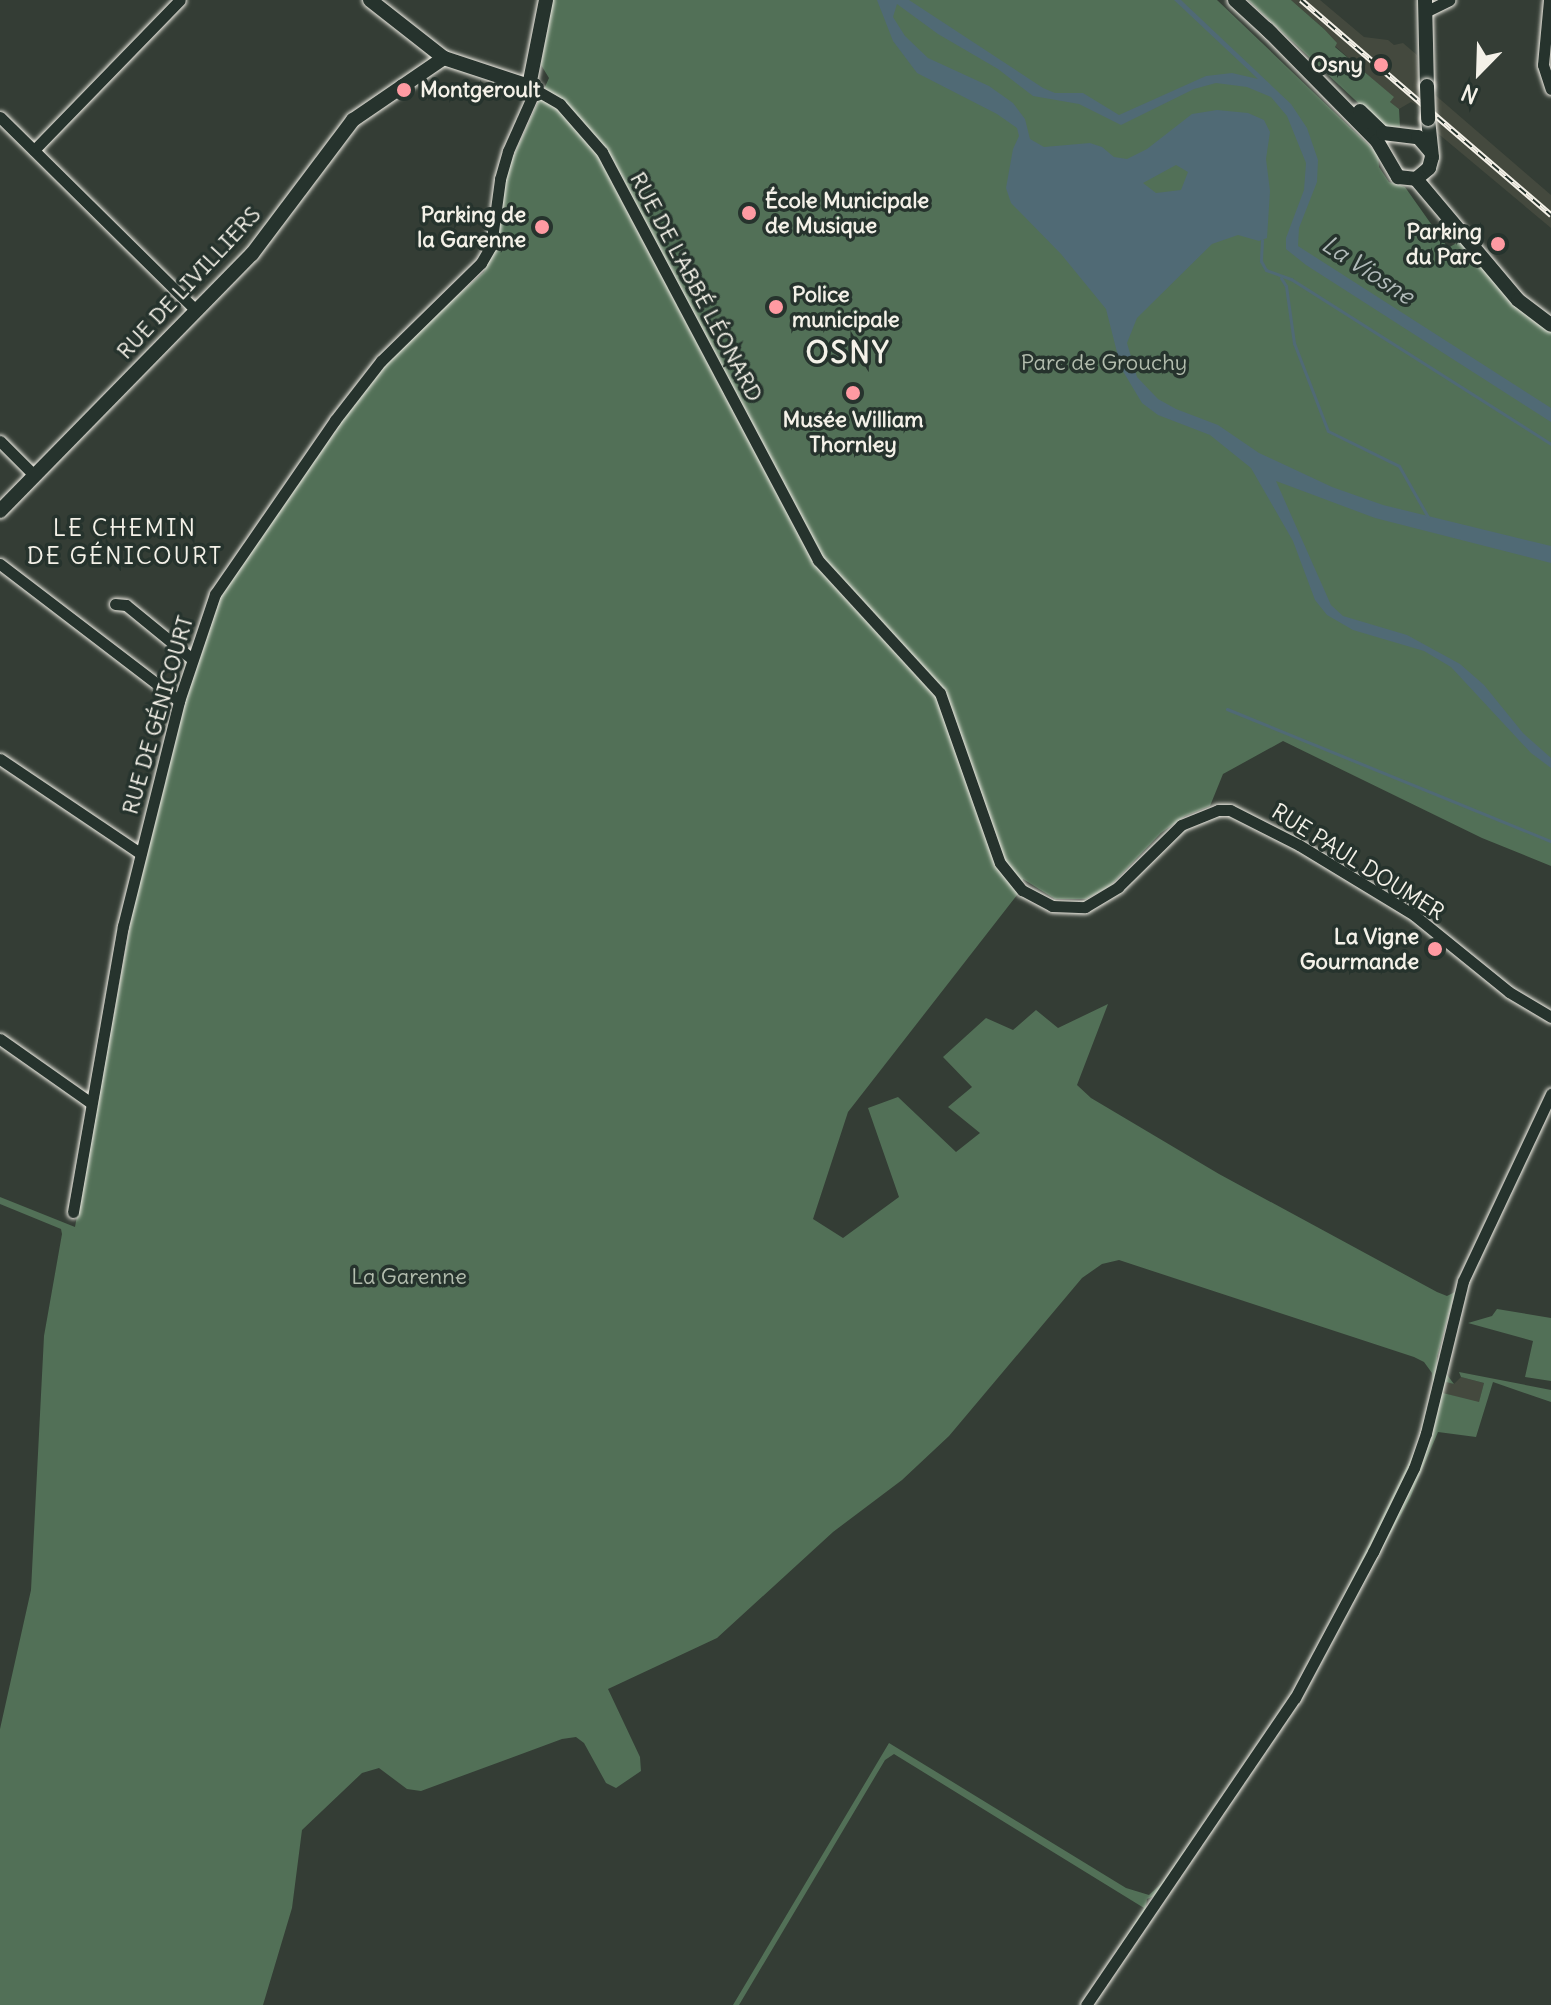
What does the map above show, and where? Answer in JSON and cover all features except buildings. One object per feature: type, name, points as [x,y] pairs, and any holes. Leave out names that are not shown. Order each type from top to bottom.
[{"type":"street","points":[[34,150],[180,0]]},
{"type":"street","points":[[370,0],[444,58],[533,87],[546,0]]},
{"type":"street","points":[[1235,0],[1383,133],[1401,138],[1418,137]]},
{"type":"street","points":[[1416,179],[1429,168],[1431,152],[1426,5],[1450,0]]},
{"type":"street","points":[[1549,0],[1543,65],[1551,89]]},
{"type":"street","points":[[1267,29],[1377,141],[1398,177],[1416,179],[1518,300],[1551,325]]},
{"type":"street","name":"RUE DE LIVILLIERS","points":[[0,511],[252,254],[353,120],[444,58]]},
{"type":"street","name":"RUE DE GÉNICOURT","points":[[73,1212],[140,853],[179,701],[215,594],[335,420],[409,331],[486,255],[491,246],[500,179],[533,87]]},
{"type":"street","name":"RUE DE L'ABBÉ LÉONARD","points":[[533,87],[560,104],[602,152],[818,560],[940,693],[996,853],[1012,880],[1031,897],[1052,906],[1085,907],[1118,887],[1173,831]]},
{"type":"street","points":[[0,117],[197,311]]},
{"type":"street","points":[[1418,137],[1428,119]]},
{"type":"street","points":[[1418,137],[1431,152]]},
{"type":"street","points":[[1388,157],[1392,145],[1401,138]]},
{"type":"street","points":[[0,441],[34,475]]},
{"type":"street","points":[[0,564],[179,701]]},
{"type":"street","points":[[115,604],[126,605],[192,659]]},
{"type":"street","points":[[0,759],[140,853]]},
{"type":"street","name":"RUE PAUL DOUMER","points":[[1173,831],[1187,820],[1225,809],[1274,831],[1414,915],[1509,992],[1551,1017]]},
{"type":"street","points":[[0,1039],[91,1103]]},
{"type":"street","points":[[1086,2005],[1295,1698],[1326,1643],[1414,1468],[1439,1387],[1463,1281],[1551,1094]]},
{"type":"shaded area","points":[[1291,0],[1320,0],[1364,37],[1388,40],[1394,45],[1403,43],[1417,55],[1421,107],[1411,102],[1399,109],[1390,102],[1393,97],[1335,46],[1324,29]]},
{"type":"shaded area","points":[[1434,94],[1551,195],[1551,228],[1435,131]]},
{"type":"shaded area","points":[[1461,1377],[1484,1383],[1479,1403],[1443,1393],[1446,1381],[1454,1384]]},
{"type":"green space","points":[[553,0],[1217,0],[1378,154],[1379,167],[1389,182],[1405,187],[1448,248],[1460,241],[1514,304],[1551,331],[1551,866],[1482,838],[1283,741],[1223,774],[1210,806],[1185,816],[1161,833],[1110,886],[1086,899],[1055,899],[1023,879],[1021,890],[848,1112],[813,1219],[843,1238],[899,1197],[868,1108],[898,1097],[956,1152],[980,1133],[948,1107],[972,1087],[943,1057],[986,1018],[1013,1030],[1036,1010],[1058,1028],[1108,1004],[1077,1085],[1091,1098],[1219,1174],[1437,1292],[1447,1296],[1455,1292],[1437,1357],[1436,1385],[1428,1415],[1412,1466],[1388,1518],[1289,1703],[1159,1894],[1147,1899],[1145,1913],[1083,2005],[1144,1908],[894,1754],[885,1760],[739,2005],[733,2005],[889,1743],[1126,1888],[1149,1895],[1161,1884],[1290,1700],[1320,1644],[1417,1446],[1433,1384],[1432,1373],[1424,1362],[1414,1357],[1119,1260],[1102,1264],[1082,1278],[949,1436],[902,1480],[833,1532],[717,1638],[608,1689],[640,1757],[641,1771],[616,1788],[606,1783],[584,1743],[576,1737],[562,1739],[421,1791],[407,1789],[379,1768],[362,1773],[302,1830],[292,1908],[263,2005],[0,2005],[0,1729],[31,1590],[44,1336],[62,1234],[61,1229],[0,1204],[0,1197],[75,1227],[143,855],[184,704],[220,598],[336,427],[398,348],[484,272],[497,241],[504,177],[549,78],[541,65]]},
{"type":"green space","points":[[1248,0],[1291,0],[1324,29],[1337,43],[1335,47],[1394,97],[1390,102],[1399,109],[1400,127],[1385,128]]},
{"type":"green space","points":[[1497,1309],[1551,1318],[1551,1381],[1525,1377],[1533,1341],[1468,1323],[1492,1316]]},
{"type":"green space","points":[[1445,1372],[1454,1384],[1446,1382],[1443,1393],[1479,1402],[1484,1383],[1461,1377],[1459,1372],[1551,1390],[1551,1402],[1493,1382],[1476,1437],[1438,1432],[1410,1498],[1310,1682],[1182,1873],[1273,1734],[1399,1506]]},
{"type":"water","points":[[877,0],[909,0],[1043,88],[1055,93],[1083,93],[1119,115],[1206,76],[1232,73],[1258,79],[1174,0],[1181,0],[1291,104],[1307,128],[1318,160],[1317,182],[1299,228],[1298,246],[1551,408],[1551,422],[1306,265],[1286,249],[1286,238],[1304,190],[1306,163],[1287,116],[1271,97],[1247,87],[1216,83],[1194,89],[1121,125],[1079,104],[1033,96],[998,69],[938,34],[897,4],[893,17],[905,36],[928,58],[989,86],[1013,103],[1025,119],[1030,139],[1044,147],[1090,143],[1102,147],[1114,157],[1127,159],[1147,149],[1192,114],[1217,110],[1248,113],[1264,120],[1270,132],[1266,159],[1270,191],[1267,238],[1259,241],[1238,235],[1212,244],[1137,318],[1127,343],[1137,377],[1158,399],[1218,425],[1259,453],[1332,487],[1383,505],[1551,546],[1551,563],[1375,518],[1276,481],[1331,605],[1343,616],[1407,635],[1460,664],[1484,685],[1523,733],[1551,758],[1551,768],[1531,753],[1451,667],[1424,651],[1353,630],[1327,615],[1315,600],[1293,541],[1251,468],[1210,435],[1158,415],[1142,403],[1121,368],[1106,309],[1061,254],[1011,203],[1006,188],[1013,149],[1019,136],[1017,128],[997,114],[917,73],[893,41]],"holes":[[[1176,165],[1188,172],[1181,190],[1156,193],[1143,183]]]},
{"type":"waterway","points":[[1262,240],[1261,261],[1266,270],[1291,279],[1551,444]]},
{"type":"waterway","points":[[1281,278],[1286,286],[1294,343],[1328,431],[1399,466],[1428,517]]},
{"type":"waterway","points":[[1227,709],[1551,841]]},
{"type":"railway","points":[[1301,0],[1551,215]]},
{"type":"place","name":"Osny","points":[[1381,65]]},
{"type":"place","name":"Montgeroult","points":[[404,90]]},
{"type":"place","name":"École Municipale de Musique","points":[[749,213]]},
{"type":"place","name":"Parking de la Garenne","points":[[542,227]]},
{"type":"place","name":"Parking du Parc","points":[[1498,244]]},
{"type":"place","name":"Police municipale","points":[[776,307]]},
{"type":"place","name":"Musée William Thornley","points":[[853,393]]},
{"type":"place","name":"La Vigne Gourmande","points":[[1435,949]]},
{"type":"district","name":"OSNY","points":[[848,352]]},
{"type":"district","name":"LE CHEMIN DE GÉNICOURT","points":[[125,542]]},
{"type":"water label","name":"La Viosne","points":[[1368,270]]},
{"type":"park label","name":"Parc de Grouchy","points":[[1104,363]]},
{"type":"park label","name":"La Garenne","points":[[409,1277]]}]
